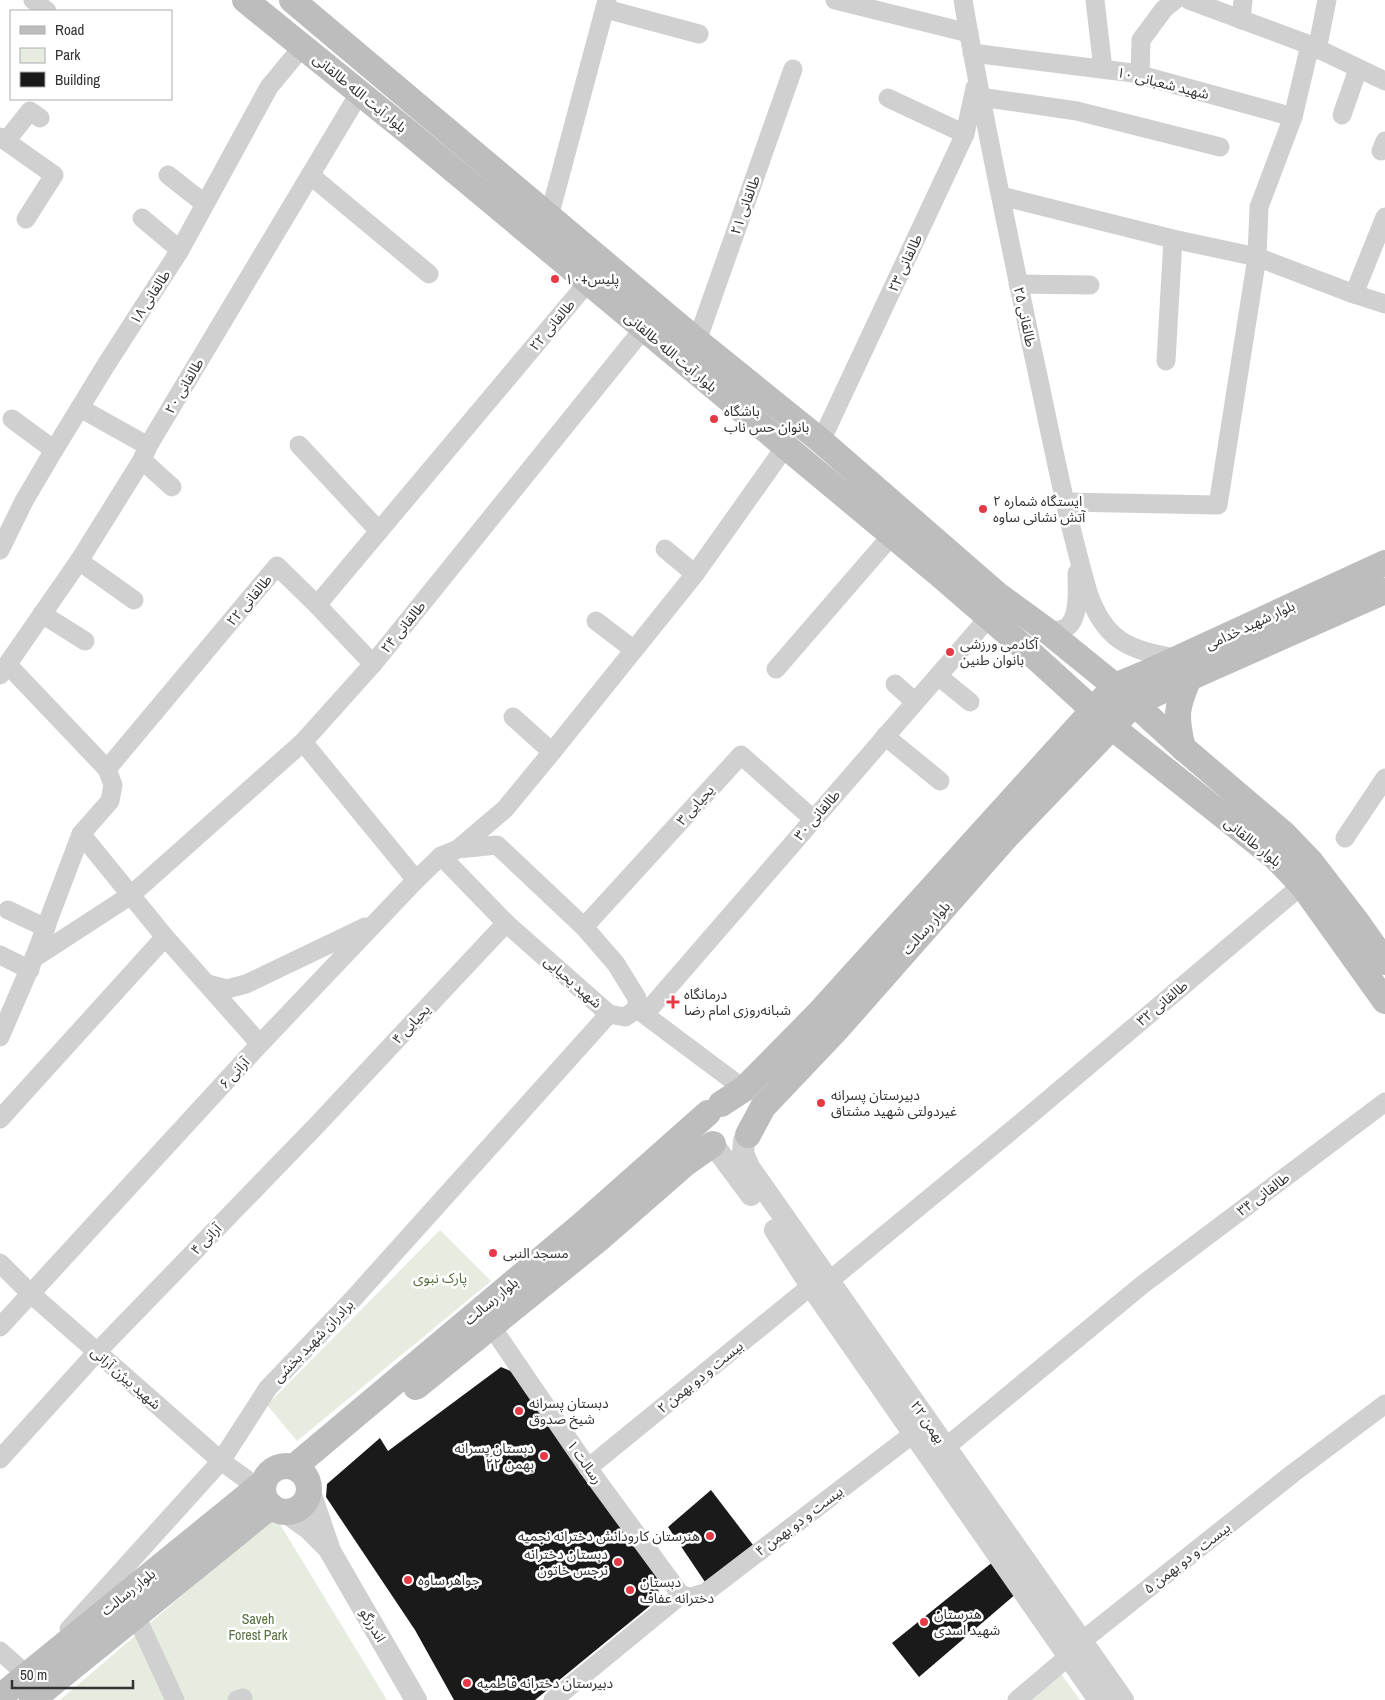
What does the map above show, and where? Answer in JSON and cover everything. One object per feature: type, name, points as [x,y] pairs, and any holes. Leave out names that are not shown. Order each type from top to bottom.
[{"type":"main road","name":"بلوار آیت الله طالقانی","points":[[245,0],[360,92],[697,341],[822,441],[947,567],[989,617],[1093,709]]},
{"type":"main road","name":"بلوار آیت الله طالقانی","points":[[303,4],[542,227],[588,282],[892,535],[998,596],[1046,630],[1115,686]]},
{"type":"main road","name":"بلوار شهید خدامی","points":[[1134,704],[1183,668],[1385,563]]},
{"type":"main road","name":"بلوار شهید خدامی","points":[[1115,686],[1183,668],[1385,591]]},
{"type":"main road","points":[[1183,668],[1177,725],[1183,748]]},
{"type":"main road","name":"بلوار رسالت","points":[[306,1475],[591,1217],[715,1108],[744,1089],[818,1014],[1115,686]]},
{"type":"main road","name":"بلوار طالقانی","points":[[1115,686],[1183,748],[1284,834],[1310,861],[1385,962]]},
{"type":"main road","name":"بلوار رسالت","points":[[746,1138],[763,1107],[838,1028],[1008,835],[1113,728],[1134,704]]},
{"type":"main road","name":"بلوار طالقانی","points":[[1093,709],[1113,728],[1275,857],[1302,884],[1385,1001]]},
{"type":"main road","points":[[736,1104],[747,1114],[750,1128],[746,1138],[732,1148],[719,1147],[713,1144],[708,1138],[705,1126],[715,1108],[736,1104]]},
{"type":"main road","name":"بلوار رسالت","points":[[306,1475],[599,1239],[686,1163],[713,1144]]},
{"type":"main road","points":[[287,1466],[306,1475],[306,1498],[302,1504],[290,1511],[268,1500],[267,1476],[274,1469],[287,1466]]},
{"type":"main road","name":"بلوار رسالت","points":[[32,1700],[136,1616],[268,1500]]},
{"type":"main road","name":"بلوار رسالت","points":[[0,1697],[27,1675],[268,1500]]},
{"type":"street","points":[[33,0],[46,10]]},
{"type":"street","points":[[835,0],[969,33]]},
{"type":"street","name":"طالقانی ۲۵","points":[[963,0],[978,89],[1018,284],[1077,552]]},
{"type":"street","points":[[1095,0],[1102,70]]},
{"type":"street","points":[[1140,75],[1141,40],[1164,9],[1175,0]]},
{"type":"street","points":[[1189,0],[1313,48],[1385,81]]},
{"type":"street","points":[[1241,20],[1243,0]]},
{"type":"street","points":[[1065,502],[1218,505],[1258,257],[1259,207],[1293,117],[1327,0]]},
{"type":"street","points":[[542,227],[607,4],[699,34]]},
{"type":"street","name":"طالقانی ۱۸","points":[[0,550],[24,501],[54,450],[180,250],[269,87],[303,46]]},
{"type":"street","name":"شهید شعبانی ۱۰","points":[[972,53],[1140,75],[1293,117]]},
{"type":"street","name":"طالقانی ۲۱","points":[[697,341],[793,69]]},
{"type":"street","points":[[1342,115],[1358,69]]},
{"type":"street","points":[[978,89],[1220,147]]},
{"type":"street","name":"طالقانی ۲۳","points":[[822,441],[965,134],[978,89]]},
{"type":"street","name":"طالقانی ۲۰","points":[[4,670],[78,562],[360,92]]},
{"type":"street","points":[[888,98],[965,134]]},
{"type":"street","points":[[26,218],[54,175],[3,139],[30,111],[40,118]]},
{"type":"street","points":[[168,175],[205,204]]},
{"type":"street","points":[[310,175],[429,274]]},
{"type":"street","points":[[1001,196],[1173,240],[1258,257],[1385,304]]},
{"type":"street","points":[[1354,294],[1385,217]]},
{"type":"street","points":[[142,218],[180,250]]},
{"type":"street","points":[[1166,361],[1173,240]]},
{"type":"street","name":"طالقانی ۲۲","points":[[107,770],[277,566],[317,606],[588,282]]},
{"type":"street","points":[[1018,284],[1090,286]]},
{"type":"street","name":"طالقانی ۲۴","points":[[32,964],[131,895],[303,742],[373,664],[644,328]]},
{"type":"street","points":[[80,408],[145,453],[172,487]]},
{"type":"street","points":[[12,420],[54,450]]},
{"type":"street","points":[[299,445],[379,531]]},
{"type":"street","name":"آرانی ۶","points":[[0,1327],[260,1044],[416,880],[505,809],[695,574],[785,447]]},
{"type":"street","points":[[776,669],[892,535]]},
{"type":"street","points":[[666,549],[695,574]]},
{"type":"street","points":[[1046,630],[1063,629],[1072,622],[1077,608],[1077,552]]},
{"type":"street","points":[[1077,552],[1092,605],[1113,635],[1122,643],[1183,668]]},
{"type":"street","points":[[78,562],[134,600]]},
{"type":"street","points":[[317,606],[373,664]]},
{"type":"street","points":[[42,614],[85,641]]},
{"type":"street","name":"طالقانی ۳۰","points":[[641,1011],[813,819],[989,617]]},
{"type":"street","points":[[596,622],[634,650]]},
{"type":"street","points":[[0,1036],[32,964],[82,834],[110,801],[113,785],[107,770],[4,670]]},
{"type":"street","points":[[938,676],[970,702]]},
{"type":"street","points":[[895,684],[915,702]]},
{"type":"street","points":[[513,717],[552,752]]},
{"type":"street","points":[[885,736],[940,781]]},
{"type":"street","points":[[303,742],[416,880]]},
{"type":"street","name":"یحیایی ۳","points":[[584,927],[741,755],[813,819]]},
{"type":"street","points":[[1345,838],[1385,778]]},
{"type":"street","points":[[497,845],[505,809]]},
{"type":"street","points":[[82,834],[165,937],[260,1044]]},
{"type":"street","points":[[497,845],[584,927],[616,964],[637,998],[641,1011],[744,1089]]},
{"type":"street","points":[[450,853],[497,845]]},
{"type":"street","name":"شهید یحیایی","points":[[450,853],[506,923],[609,1014],[625,1017],[641,1011]]},
{"type":"street","name":"طالقانی ۳۲","points":[[820,1284],[1023,1121],[1302,884]]},
{"type":"street","points":[[8,910],[46,928]]},
{"type":"street","points":[[208,984],[227,989],[246,984],[376,922]]},
{"type":"street","name":"یحیایی ۴","points":[[316,1126],[506,923]]},
{"type":"street","points":[[0,1119],[165,937]]},
{"type":"street","points":[[0,955],[32,964]]},
{"type":"street","name":"برادران شهید بخشی","points":[[27,1675],[221,1461],[268,1388],[353,1299],[609,1014]]},
{"type":"street","name":"طالقانی ۳۴","points":[[946,1447],[1142,1285],[1385,1102]]},
{"type":"street","name":"آرانی ۴","points":[[0,1459],[97,1352],[316,1126]]},
{"type":"street","name":"۲۲ بهمن","points":[[746,1138],[743,1154],[749,1167],[913,1434],[1076,1648],[1123,1700]]},
{"type":"street","name":"۲۲ بهمن","points":[[713,1144],[946,1447],[1076,1648],[1099,1700]]},
{"type":"street","name":"شهید بیژن آرانی","points":[[0,1263],[30,1293],[268,1500]]},
{"type":"street","name":"بیست و دو بهمن ۲","points":[[588,1468],[820,1284]]},
{"type":"street","name":"رسالت ۱","points":[[491,1326],[588,1468],[681,1596]]},
{"type":"street","name":"بیست و دو بهمن ۵","points":[[1017,1700],[1076,1648],[1292,1474],[1385,1404]]},
{"type":"street","name":"بیست و دو بهمن ۴","points":[[681,1596],[692,1597],[705,1593],[913,1434]]},
{"type":"street","points":[[306,1475],[330,1551]]},
{"type":"street","points":[[268,1500],[308,1528],[330,1551]]},
{"type":"street","name":"اندرزگو","points":[[330,1551],[416,1700]]},
{"type":"street","points":[[553,1700],[681,1596]]},
{"type":"street","points":[[136,1616],[175,1700]]},
{"type":"street","points":[[0,1651],[27,1675]]},
{"type":"green space","name":"پارک نبوی","points":[[440,1230],[491,1281],[297,1441],[267,1405]]},
{"type":"green space","name":"Saveh Forest Park","points":[[275,1516],[387,1700],[60,1700]]},
{"type":"green space","points":[[1061,1674],[1080,1700],[1030,1700]]},
{"type":"building","points":[[501,1367],[515,1373],[660,1580],[657,1600],[535,1700],[454,1700],[415,1630],[326,1497],[327,1484],[380,1438],[388,1451]]},
{"type":"building","name":"هنرستان کارودانش دخترانه نجمیه","points":[[711,1490],[753,1545],[705,1582],[668,1527]]},
{"type":"building","points":[[999,1557],[1017,1593],[919,1677],[892,1643]]},
{"type":"place","name":"پلیس+۱۰","points":[[555,279]]},
{"type":"place","name":"باشگاه بانوان حس ناب","points":[[714,419]]},
{"type":"place","name":"ایستگاه شماره ۲ آتش نشانی ساوه","points":[[983,509]]},
{"type":"place","name":"آکادمی ورزشی بانوان طنین","points":[[950,652]]},
{"type":"place","name":"درمانگاه شبانه‌روزی امام رضا","points":[[673,1002]]},
{"type":"place","name":"دبیرستان پسرانه غیردولتی شهید مشتاق","points":[[821,1103]]},
{"type":"place","name":"مسجد النبی","points":[[493,1253]]},
{"type":"place","name":"دبستان پسرانه شیخ صدوق","points":[[519,1411]]},
{"type":"place","name":"دبستان پسرانه ۲۲ بهمن","points":[[544,1456]]},
{"type":"place","name":"هنرستان کارودانش دخترانه نجمیه","points":[[710,1536]]},
{"type":"place","name":"دبستان دخترانه نرجس خاتون","points":[[618,1562]]},
{"type":"place","name":"جواهر ساوه","points":[[408,1580]]},
{"type":"place","name":"دبستان دخترانه عفاف","points":[[630,1590]]},
{"type":"place","name":"هنرستان شهید اسدی","points":[[924,1622]]},
{"type":"place","name":"دبیرستان دخترانه فاطمیه","points":[[467,1683]]}]
